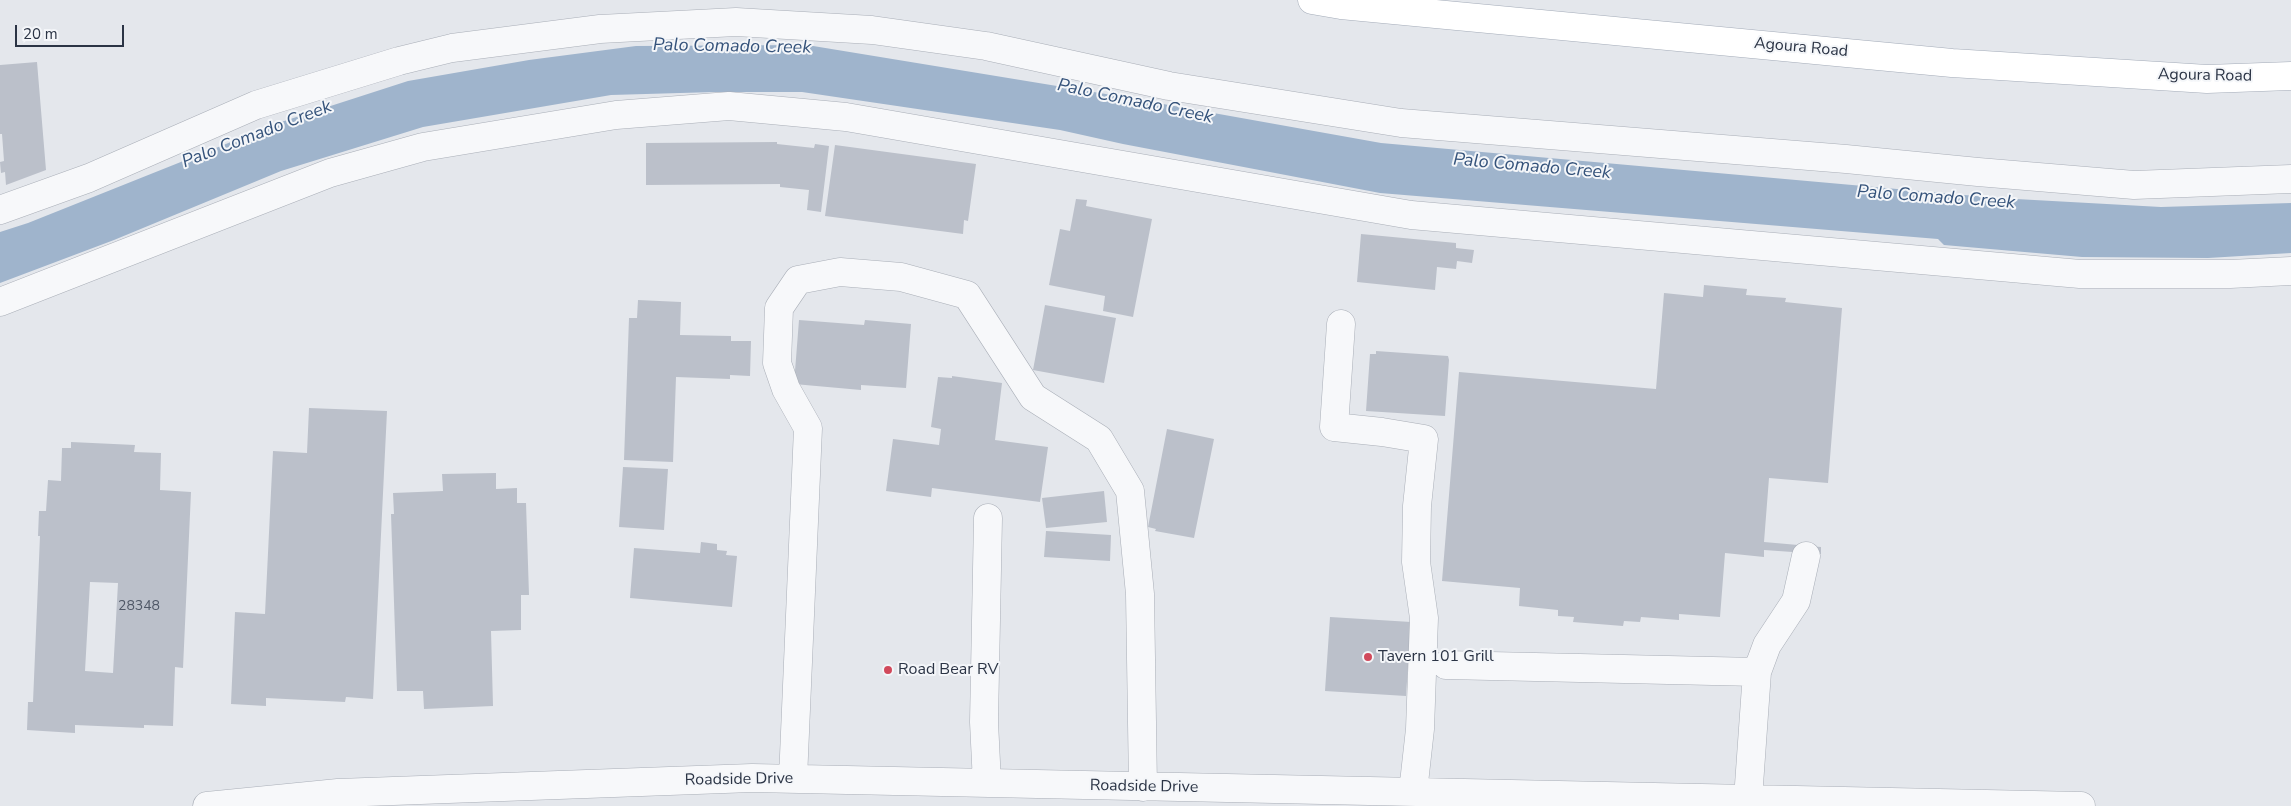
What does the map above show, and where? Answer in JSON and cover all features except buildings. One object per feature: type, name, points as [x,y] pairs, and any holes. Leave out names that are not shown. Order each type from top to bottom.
[{"type":"main road","name":"Agoura Road","points":[[1312,0],[1341,5],[1952,63],[2207,79],[2291,76]]},
{"type":"street","points":[[0,210],[89,178],[256,105],[399,61],[452,48],[600,29],[736,22],[872,30],[986,46],[1169,86],[1401,123],[1846,159],[2134,185],[2291,179]]},
{"type":"street","points":[[0,302],[330,172],[423,147],[616,116],[729,106],[846,118],[1411,215],[2080,274],[2230,274],[2291,271]]},
{"type":"street","points":[[793,779],[808,428],[786,389],[777,363],[779,308],[798,280],[840,272],[902,277],[967,295],[1033,397],[1099,439],[1130,491],[1140,594],[1143,787]]},
{"type":"street","points":[[1341,324],[1334,427],[1424,439],[1417,506],[1416,562],[1424,618],[1420,729],[1413,792]]},
{"type":"street","points":[[987,783],[984,722],[988,518]]},
{"type":"street","points":[[1748,799],[1757,672],[1767,645],[1796,601],[1806,556]]},
{"type":"street","points":[[1446,665],[1757,672]]},
{"type":"street","name":"Roadside Drive","points":[[207,806],[338,793],[752,778],[2081,806]]},
{"type":"water","name":"Palo Comado Creek","points":[[807,45],[1124,97],[1381,143],[1998,198],[2161,207],[2291,203],[2291,253],[2208,258],[2082,257],[1944,245],[1938,239],[1380,193],[1123,144],[1060,130],[802,92],[715,92],[611,95],[423,127],[281,171],[114,240],[0,283],[0,232],[28,223],[281,122],[408,81],[529,60],[636,46]]},
{"type":"place","name":"Tavern 101 Grill","points":[[1368,657]]},
{"type":"place","name":"Road Bear RV","points":[[888,670]]}]
